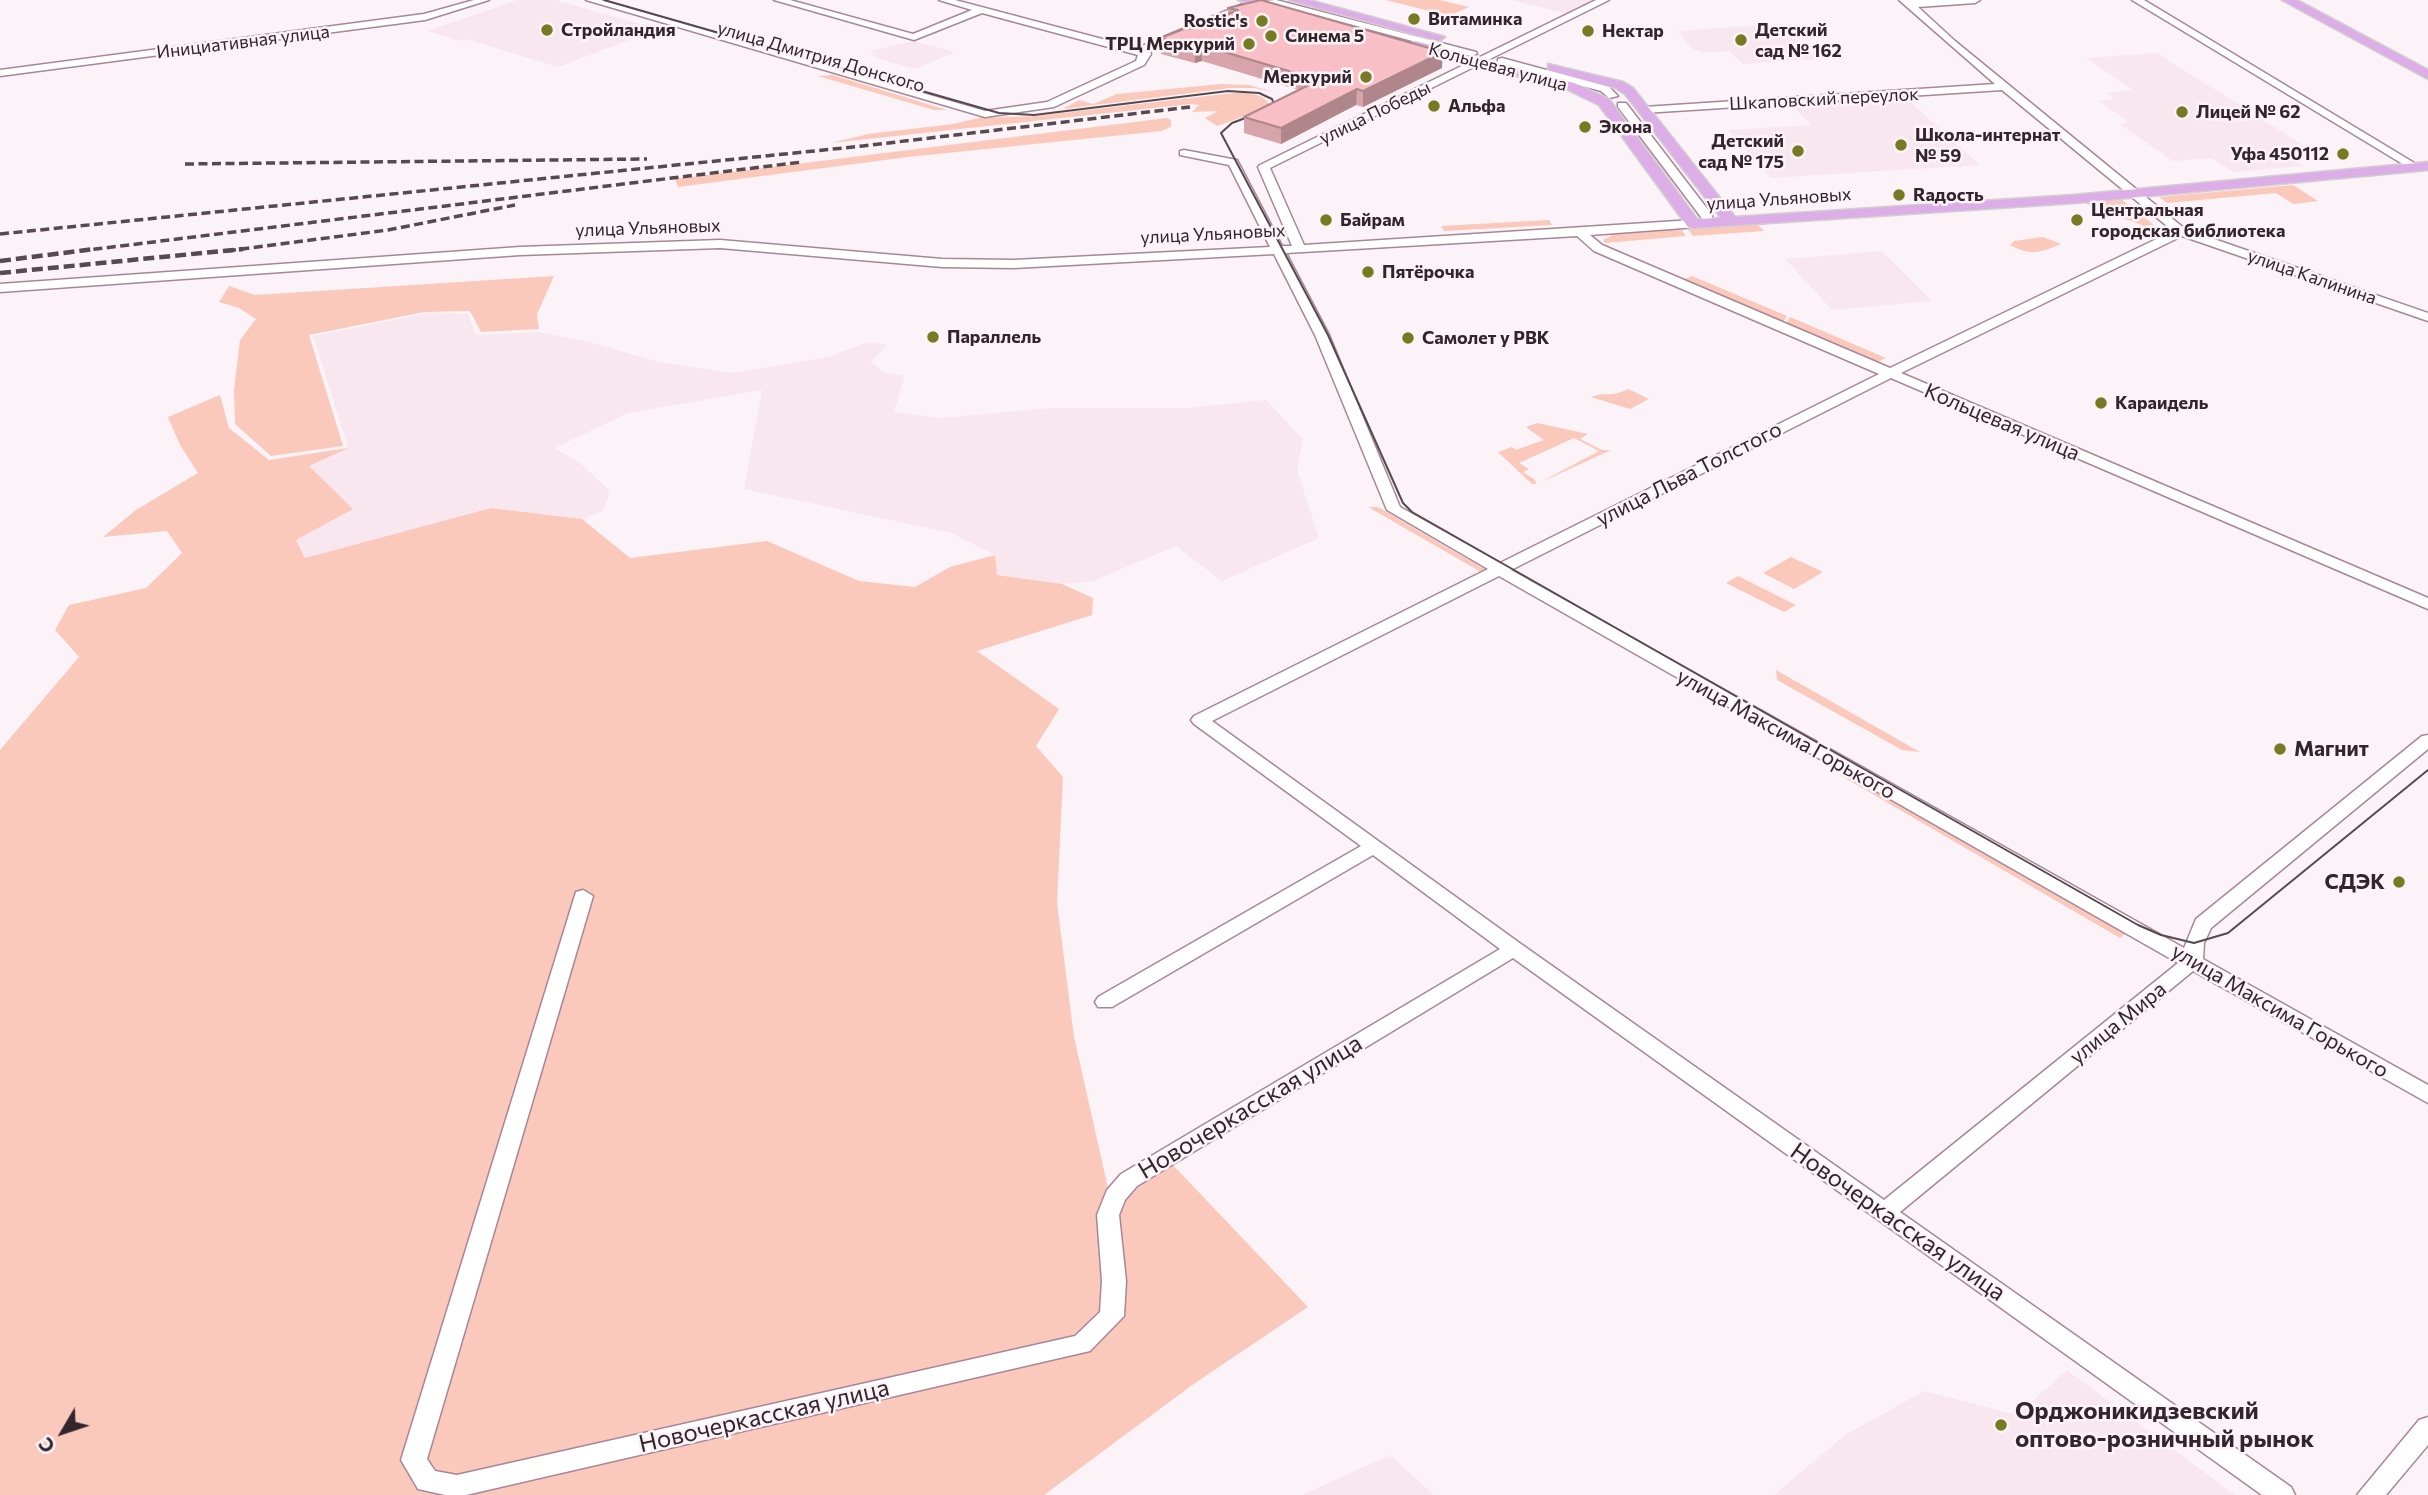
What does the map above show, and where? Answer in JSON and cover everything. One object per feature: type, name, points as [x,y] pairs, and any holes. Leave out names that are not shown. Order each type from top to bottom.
[{"type":"main road","name":"Кольцевая улица","points":[[1295,0],[1500,57],[1619,85],[1640,105],[1731,221]]},
{"type":"main road","points":[[2288,0],[2428,75]]},
{"type":"main road","points":[[2305,0],[2428,66]]},
{"type":"main road","name":"Кольцевая улица","points":[[1253,1],[1475,58],[1608,99],[1693,224]]},
{"type":"main road","points":[[1608,99],[1640,105]]},
{"type":"main road","name":"улица Ульяновых","points":[[1693,224],[2133,194],[2422,166]]},
{"type":"street","name":"Инициативная улица","points":[[0,74],[425,17],[484,0]]},
{"type":"street","name":"улица Дмитрия Донского","points":[[591,0],[985,114],[1021,110]]},
{"type":"street","name":"улица Дмитрия Донского","points":[[623,0],[979,102],[1021,110]]},
{"type":"street","points":[[779,0],[914,37],[981,10]]},
{"type":"street","points":[[944,0],[1146,54]]},
{"type":"street","name":"улица Победы","points":[[1300,249],[1264,167],[1475,58],[1500,57],[1604,0]]},
{"type":"street","points":[[1907,2],[1975,0]]},
{"type":"street","points":[[2137,0],[2422,166]]},
{"type":"street","points":[[1021,110],[1050,105],[1140,63],[1146,54],[1146,48],[1253,1]]},
{"type":"street","points":[[1269,1],[1475,58]]},
{"type":"street","name":"улица Калинина","points":[[1907,2],[2004,88],[2181,232],[2428,317]]},
{"type":"street","points":[[1500,57],[1605,89],[1608,99]]},
{"type":"street","name":"Шкаповский переулок","points":[[1640,105],[2004,88]]},
{"type":"street","points":[[1622,105],[1708,218]]},
{"type":"street","name":"улица Максима Горького","points":[[1184,153],[1233,162],[1322,335],[1394,510],[1496,571],[2193,961],[2428,1096]]},
{"type":"street","name":"улица Ульяновых","points":[[0,288],[520,251],[720,244],[942,263],[1014,264],[1693,224]]},
{"type":"street","name":"Кольцевая улица","points":[[1580,232],[1598,248],[2428,604]]},
{"type":"street","name":"улица Льва Толстого","points":[[1200,720],[1889,374],[2181,232]]},
{"type":"street","name":"Новочеркасская улица","points":[[1200,720],[1514,949],[2282,1495]]},
{"type":"street","points":[[2193,961],[2194,943],[2203,924],[2428,740]]},
{"type":"street","points":[[1105,1002],[1374,847]]},
{"type":"street","name":"Новочеркасская улица","points":[[583,896],[414,1460],[426,1481],[457,1486],[1082,1344],[1112,1316],[1114,1281],[1108,1215],[1115,1196],[1129,1180],[1514,949]]},
{"type":"street","name":"улица Мира","points":[[1884,1212],[2193,961]]},
{"type":"street","points":[[2370,1495],[2428,1427]]},
{"type":"shaded area","points":[[517,0],[555,0],[658,29],[558,67],[466,39],[460,41],[427,31]]},
{"type":"shaded area","points":[[1386,0],[1440,0],[1469,7],[1449,16]]},
{"type":"shaded area","points":[[1511,0],[1596,0],[1568,14]]},
{"type":"shaded area","name":"Детский сад № 162","points":[[1781,24],[1818,59],[1743,64],[1729,51],[1703,52],[1693,49],[1677,31]]},
{"type":"shaded area","points":[[914,41],[955,52],[916,69],[878,59],[870,51]]},
{"type":"shaded area","name":"Лицей № 62","points":[[2157,53],[2306,147],[2278,149],[2303,166],[2233,172],[2212,158],[2173,161],[2119,124],[2129,122],[2099,101],[2114,99],[2106,93],[2133,90],[2086,58]]},
{"type":"shaded area","points":[[833,75],[947,110],[934,110],[818,76]]},
{"type":"shaded area","points":[[1221,84],[1249,85],[1277,93],[1254,88],[1230,88],[1063,109],[1079,100],[1093,104],[1117,94]]},
{"type":"shaded area","points":[[1242,92],[1255,94],[1271,107],[1217,126],[1205,118],[1218,111],[1192,112],[1199,105],[1191,104],[831,143],[868,134],[953,124],[979,118],[1036,116]]},
{"type":"shaded area","name":"Школа-интернат № 59","points":[[1906,98],[1980,165],[1771,178],[1728,130],[1811,125],[1791,105]]},
{"type":"shaded area","points":[[1167,118],[1171,120],[1171,127],[1161,131],[908,157],[678,187],[675,179]]},
{"type":"shaded area","points":[[2293,185],[2318,201],[2293,204],[2276,193],[2167,203],[2159,197]]},
{"type":"shaded area","points":[[2122,200],[2154,225],[2144,226],[2084,203]]},
{"type":"shaded area","points":[[1549,220],[1552,225],[1444,231],[1441,226]]},
{"type":"shaded area","points":[[1756,223],[1764,231],[1693,236],[1687,228]]},
{"type":"shaded area","points":[[1680,228],[1686,236],[1605,243],[1603,240],[1616,233]]},
{"type":"shaded area","points":[[2043,237],[2061,244],[2036,252],[2024,251],[2010,245],[2014,241]]},
{"type":"shaded area","points":[[1882,251],[1932,301],[1832,310],[1785,259]]},
{"type":"shaded area","points":[[554,276],[537,314],[539,329],[481,332],[470,311],[424,312],[309,335],[343,446],[271,456],[235,424],[234,390],[240,340],[256,319],[239,308],[219,302],[229,286],[255,295]]},
{"type":"shaded area","points":[[1692,276],[1787,316],[1783,322],[1683,280]]},
{"type":"shaded area","points":[[428,313],[468,314],[476,335],[538,332],[590,342],[658,362],[732,373],[828,357],[867,342],[887,345],[871,362],[885,373],[905,375],[894,412],[942,418],[1050,408],[1189,408],[1266,400],[1303,439],[1297,470],[1319,538],[1222,581],[1176,546],[1093,581],[1062,584],[996,575],[995,555],[951,533],[744,489],[762,390],[628,413],[555,448],[579,462],[610,491],[603,511],[582,519],[491,508],[305,558],[296,540],[352,509],[309,466],[348,447],[313,336]]},
{"type":"shaded area","points":[[1790,317],[1886,358],[1877,362],[1786,323]]},
{"type":"shaded area","points":[[1628,389],[1649,399],[1630,409],[1591,397],[1617,393]]},
{"type":"shaded area","points":[[220,395],[229,428],[269,460],[348,448],[309,466],[353,509],[296,540],[305,558],[491,508],[582,519],[630,558],[767,541],[859,581],[915,587],[950,567],[995,555],[997,575],[1062,584],[1093,598],[1092,615],[977,651],[1059,709],[1036,746],[1063,777],[1057,903],[1074,1037],[1112,1206],[1171,1163],[1308,1307],[1195,1383],[1044,1495],[0,1495],[0,750],[79,657],[55,630],[69,605],[146,588],[182,553],[167,531],[103,537],[136,510],[198,473],[180,445],[168,417]]},
{"type":"shaded area","points":[[1537,423],[1588,434],[1580,439],[1602,450],[1611,450],[1539,483],[1599,451],[1574,438],[1519,463],[1529,469],[1523,472],[1535,480],[1536,484],[1532,484],[1498,452],[1512,447],[1516,450],[1544,440],[1526,427]]},
{"type":"shaded area","points":[[1368,507],[1378,507],[1486,570],[1481,572]]},
{"type":"shaded area","points":[[1791,557],[1823,572],[1794,589],[1763,573]]},
{"type":"shaded area","points":[[1738,576],[1796,605],[1784,612],[1726,583]]},
{"type":"shaded area","points":[[1776,670],[1920,752],[1902,750],[1777,680]]},
{"type":"shaded area","points":[[1851,774],[2126,933],[2120,938],[1840,775]]},
{"type":"shaded area","name":"Орджоникидзевский оптово-розничный рынок","points":[[2067,1370],[2235,1495],[1774,1495],[1845,1435],[1924,1391],[2017,1415]]},
{"type":"shaded area","points":[[1390,1455],[1434,1495],[1302,1495]]},
{"type":"building","points":[[1261,0],[1443,52],[1363,91],[1357,89],[1281,128],[1244,117],[1319,80],[1201,45],[1195,48],[1161,38],[1186,28],[1193,29],[1238,10],[1228,8]]},
{"type":"tram line","points":[[604,0],[999,113],[1034,115],[1228,91],[1259,93],[1272,99],[1275,107],[1232,123],[1221,133],[1328,335],[1403,503],[1412,512],[2138,925],[2161,935],[2194,943],[2228,933],[2428,770]]},
{"type":"railway","points":[[0,234],[863,146],[1190,107]]},
{"type":"railway","points":[[185,164],[647,159]]},
{"type":"railway","points":[[80,251],[802,162]]},
{"type":"railway","points":[[240,249],[388,230],[515,205]]},
{"type":"railway","points":[[0,261],[94,249]]},
{"type":"railway","points":[[0,273],[240,249]]},
{"type":"railway","points":[[227,251],[240,249]]},
{"type":"place","name":"Витаминка","points":[[1414,19]]},
{"type":"place","name":"Rostic's","points":[[1262,21]]},
{"type":"place","name":"Стройландия","points":[[547,30]]},
{"type":"place","name":"Нектар","points":[[1588,31]]},
{"type":"place","name":"Синема 5","points":[[1271,36]]},
{"type":"place","name":"Детский сад № 162","points":[[1741,40]]},
{"type":"place","name":"ТРЦ Меркурий","points":[[1249,44]]},
{"type":"place","name":"Меркурий","points":[[1366,77]]},
{"type":"place","name":"Альфа","points":[[1434,106]]},
{"type":"place","name":"Лицей № 62","points":[[2182,112]]},
{"type":"place","name":"Экона","points":[[1585,127]]},
{"type":"place","name":"Школа-интернат № 59","points":[[1901,145]]},
{"type":"place","name":"Детский сад № 175","points":[[1798,151]]},
{"type":"place","name":"Уфа 450112","points":[[2343,154]]},
{"type":"place","name":"Rадость","points":[[1899,195]]},
{"type":"place","name":"Байрам","points":[[1326,220]]},
{"type":"place","name":"Центральная городская библиотека","points":[[2077,220]]},
{"type":"place","name":"Пятёрочка","points":[[1368,272]]},
{"type":"place","name":"Параллель","points":[[933,337]]},
{"type":"place","name":"Самолет у РВК","points":[[1408,338]]},
{"type":"place","name":"Караидель","points":[[2101,403]]},
{"type":"place","name":"Магнит","points":[[2280,749]]},
{"type":"place","name":"СДЭК","points":[[2399,882]]},
{"type":"place","name":"Орджоникидзевский оптово-розничный рынок","points":[[2001,1425]]}]
